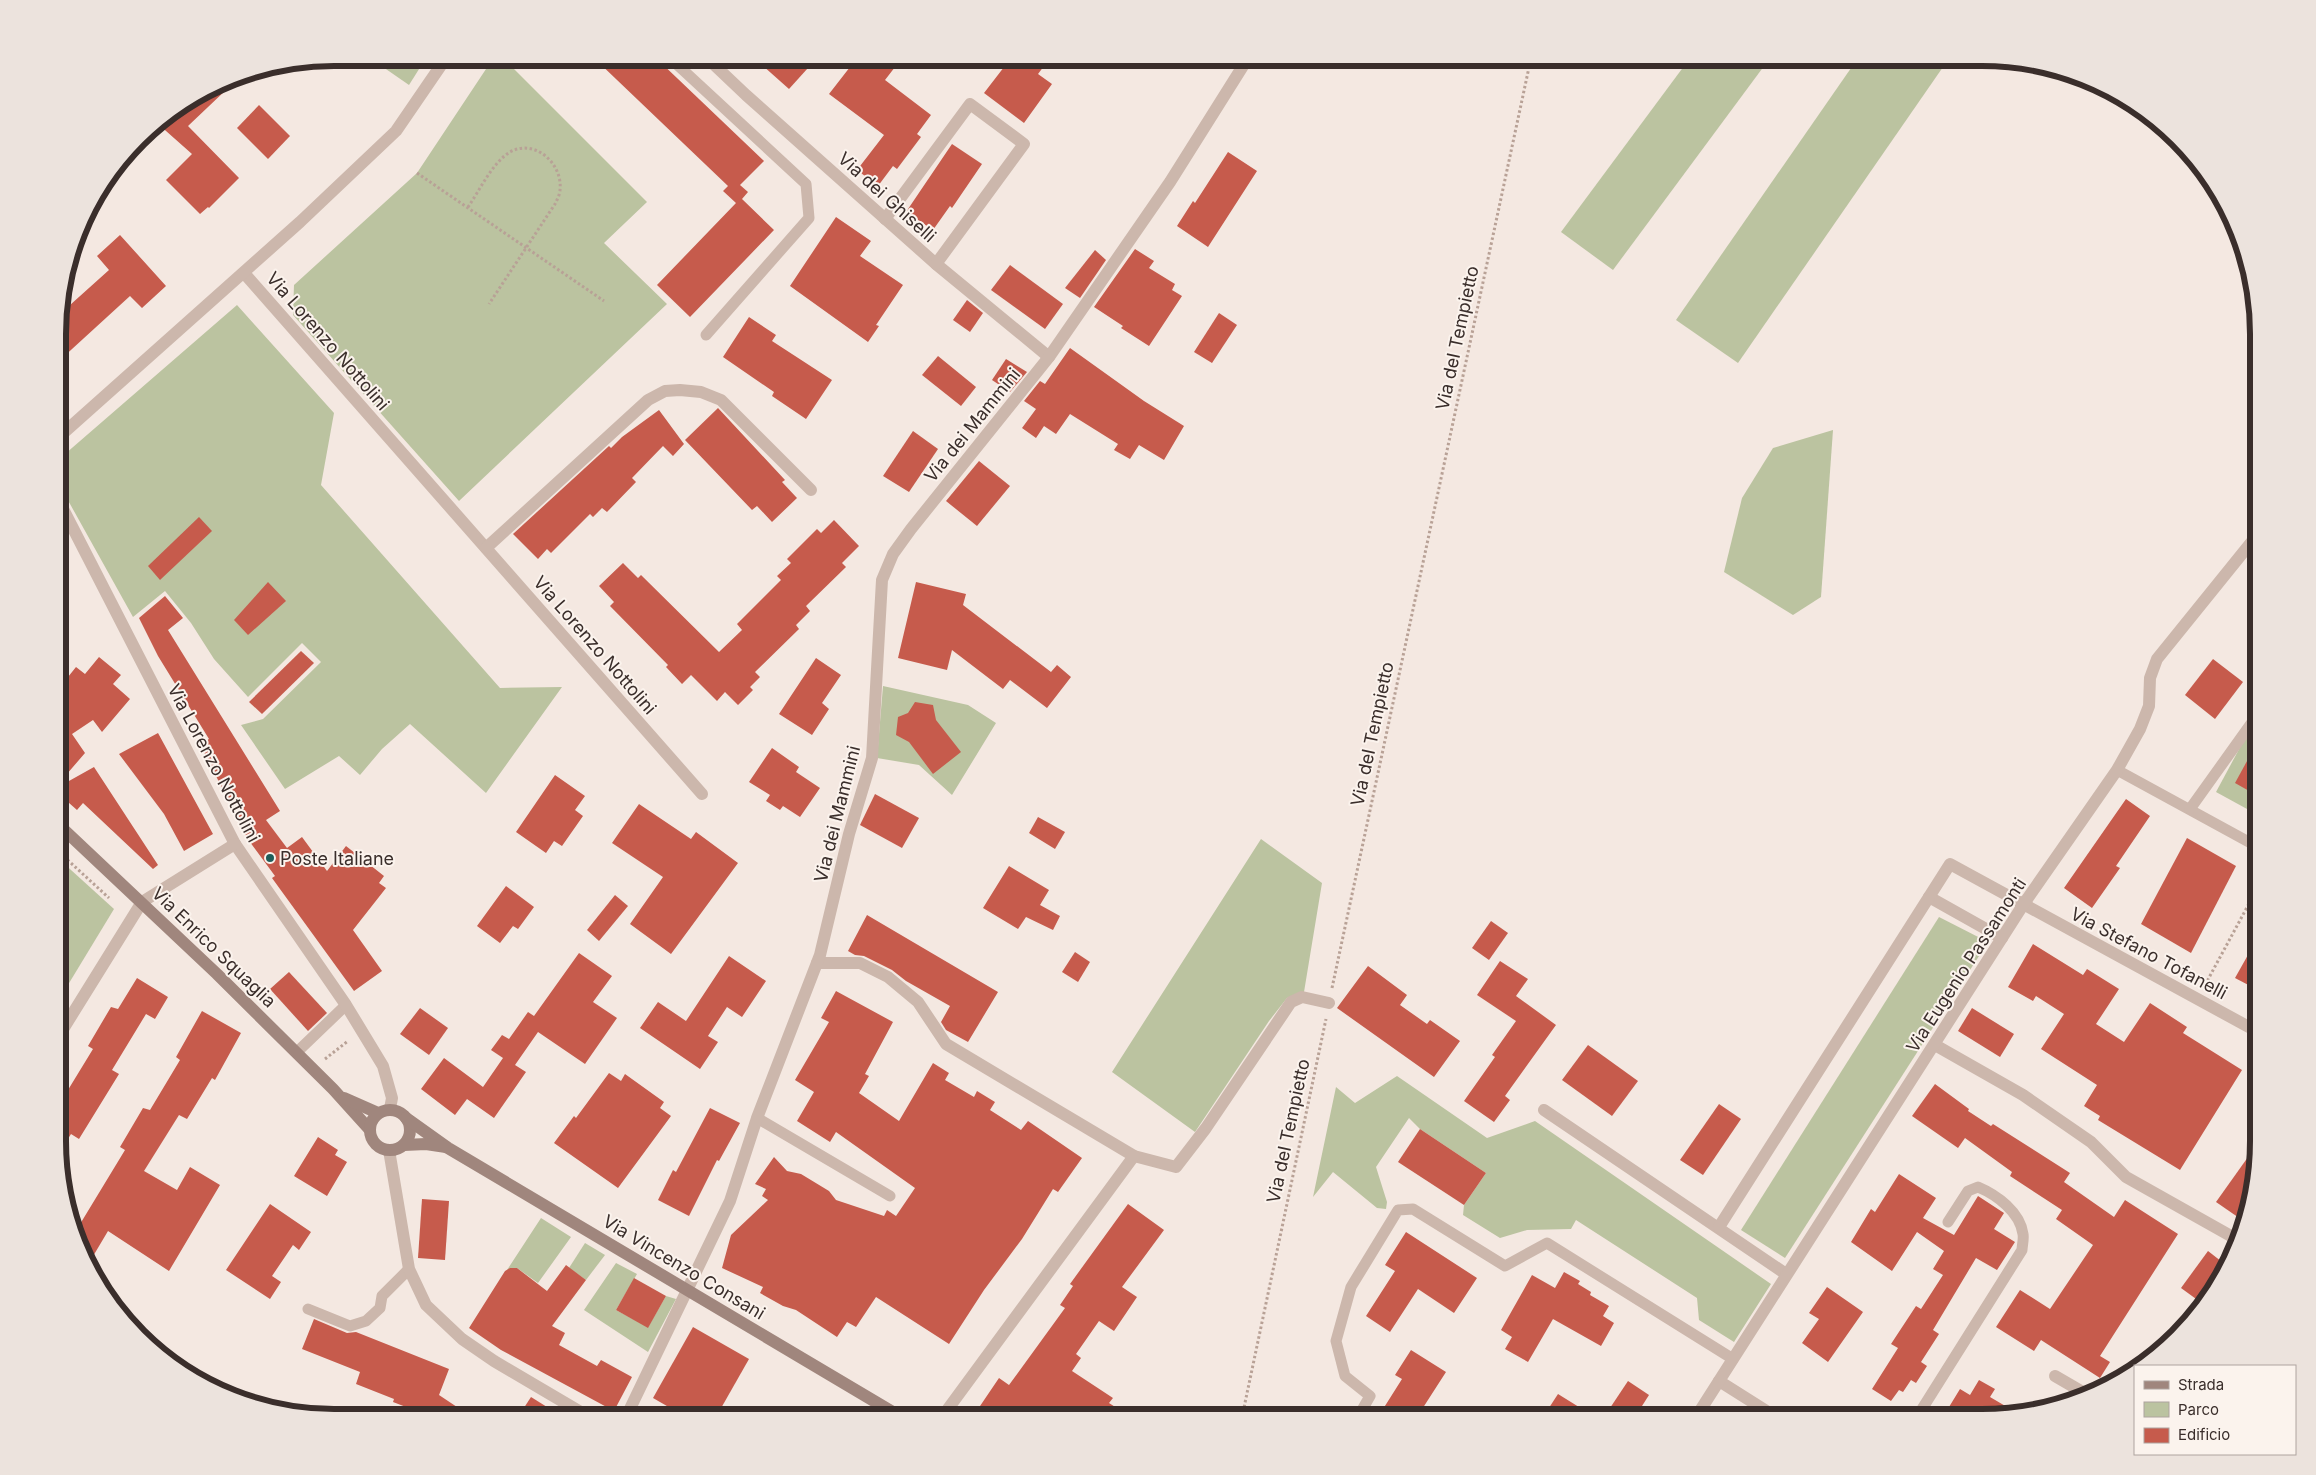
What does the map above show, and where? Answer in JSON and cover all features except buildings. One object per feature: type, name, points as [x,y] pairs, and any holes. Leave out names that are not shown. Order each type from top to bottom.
[{"type":"street","name":"Via Lorenzo Nottolini","points":[[66,431],[244,273],[396,131],[441,66]]},
{"type":"street","name":"Via dei Ghiselli","points":[[715,66],[936,264],[1049,357]]},
{"type":"street","name":"Via dei Mammini","points":[[630,1409],[730,1201],[757,1118],[817,963],[849,834],[872,758],[882,580],[893,554],[1049,357],[1170,182],[1243,66]]},
{"type":"street","points":[[885,219],[970,104],[1024,144],[936,264]]},
{"type":"street","name":"Via Lorenzo Nottolini","points":[[244,273],[702,794]]},
{"type":"street","points":[[486,548],[648,400],[665,391],[701,392],[721,400],[811,490]]},
{"type":"street","name":"Via Lorenzo Nottolini","points":[[66,515],[235,844],[346,1005],[382,1066],[392,1098],[384,1111]]},
{"type":"street","name":"Via Eugenio Passamonti","points":[[1701,1409],[2023,905],[2118,770],[2140,729],[2149,706],[2150,678],[2157,659],[2250,544]]},
{"type":"street","name":"Via Enrico Squaglia","points":[[66,832],[142,902],[297,1052],[370,1130]]},
{"type":"street","points":[[66,1024],[142,902],[235,844]]},
{"type":"street","name":"Via Stefano Tofanelli","points":[[1929,898],[1950,864],[2250,1028]]},
{"type":"street","points":[[1719,1227],[1929,898],[2002,938]]},
{"type":"street","points":[[817,963],[860,963],[888,976],[918,1002],[946,1044],[1134,1156],[1176,1167],[1206,1128],[1291,1002],[1302,997],[1329,1003]]},
{"type":"street","points":[[1935,1045],[2023,1095],[2091,1142],[2126,1177],[2232,1237]]},
{"type":"street","name":"Via Enrico Squaglia","points":[[340,1096],[384,1111]]},
{"type":"street","points":[[1544,1110],[1786,1274]]},
{"type":"street","points":[[384,1111],[402,1113],[406,1118],[411,1129],[404,1145],[389,1150],[378,1146],[370,1136],[370,1124],[384,1111]]},
{"type":"street","name":"Via Vincenzo Consani","points":[[406,1118],[448,1148],[888,1409]]},
{"type":"street","name":"Via Vincenzo Consani","points":[[404,1145],[426,1144],[448,1148]]},
{"type":"street","points":[[389,1150],[409,1269],[426,1305],[462,1339],[494,1361],[575,1409]]},
{"type":"street","points":[[948,1409],[1134,1156]]},
{"type":"street","points":[[2055,1376],[2079,1390]]},
{"type":"street","points":[[1719,1381],[1763,1409]]},
{"type":"lane","points":[[679,66],[806,184],[808,218],[706,335]]},
{"type":"lane","points":[[2190,809],[2250,725]]},
{"type":"lane","points":[[2118,770],[2250,843]]},
{"type":"lane","points":[[297,1052],[346,1005]]},
{"type":"lane","points":[[757,1118],[890,1196]]},
{"type":"lane","points":[[1922,1409],[2022,1250],[2024,1234],[2017,1218],[2006,1204],[1978,1187],[1968,1191],[1948,1222]]},
{"type":"lane","points":[[1363,1409],[1370,1396],[1344,1376],[1336,1341],[1351,1287],[1398,1210],[1413,1208],[1505,1266],[1547,1243],[1733,1359]]},
{"type":"lane","points":[[308,1308],[350,1326],[366,1321],[380,1308],[382,1296],[409,1269]]},
{"type":"path","name":"Via del Tempietto","points":[[1244,1409],[1529,66]]},
{"type":"path","points":[[468,207],[502,158],[512,151],[528,148],[541,153],[553,162],[559,175],[560,191],[526,248],[489,304]]},
{"type":"path","points":[[417,173],[604,301]]},
{"type":"path","points":[[66,859],[109,899]]},
{"type":"path","points":[[2198,999],[2250,902]]},
{"type":"path","points":[[313,1069],[361,1030]]},
{"type":"green space","points":[[382,66],[421,66],[409,85]]},
{"type":"green space","points":[[488,66],[511,66],[647,202],[604,243],[667,304],[459,501],[293,315],[294,285],[417,173]]},
{"type":"green space","points":[[1684,66],[1764,66],[1613,270],[1561,232]]},
{"type":"green space","points":[[1852,66],[1943,67],[1738,363],[1676,320]]},
{"type":"green space","points":[[237,305],[334,413],[321,485],[500,688],[562,687],[486,793],[410,724],[382,749],[360,775],[339,756],[285,789],[241,725],[263,719],[321,662],[302,643],[248,697],[214,659],[191,623],[165,591],[133,617],[66,497],[66,453]]},
{"type":"green space","points":[[1833,430],[1821,597],[1793,615],[1724,572],[1742,498],[1773,448]]},
{"type":"green space","points":[[883,686],[968,705],[996,723],[952,795],[919,765],[877,758]]},
{"type":"green space","points":[[2250,729],[2250,811],[2216,792]]},
{"type":"green space","points":[[1261,839],[1322,883],[1304,992],[1287,998],[1269,1021],[1195,1132],[1112,1072]]},
{"type":"green space","points":[[66,865],[114,909],[66,988]]},
{"type":"green space","points":[[1939,917],[1988,942],[1785,1258],[1741,1230]]},
{"type":"green space","points":[[1397,1076],[1487,1138],[1535,1121],[1771,1284],[1734,1342],[1699,1320],[1697,1298],[1576,1220],[1571,1229],[1527,1230],[1500,1238],[1463,1215],[1464,1205],[1486,1173],[1420,1129],[1409,1118],[1376,1167],[1387,1202],[1386,1209],[1377,1208],[1333,1172],[1313,1197],[1336,1087],[1355,1103]]},
{"type":"green space","points":[[541,1218],[571,1237],[538,1283],[517,1268],[507,1270]]},
{"type":"green space","points":[[585,1243],[605,1255],[586,1280],[569,1268]]},
{"type":"green space","points":[[616,1263],[637,1274],[616,1310],[648,1327],[666,1296],[676,1299],[648,1352],[584,1310]]},
{"type":"place","name":"Poste Italiane","points":[[270,858]]}]
